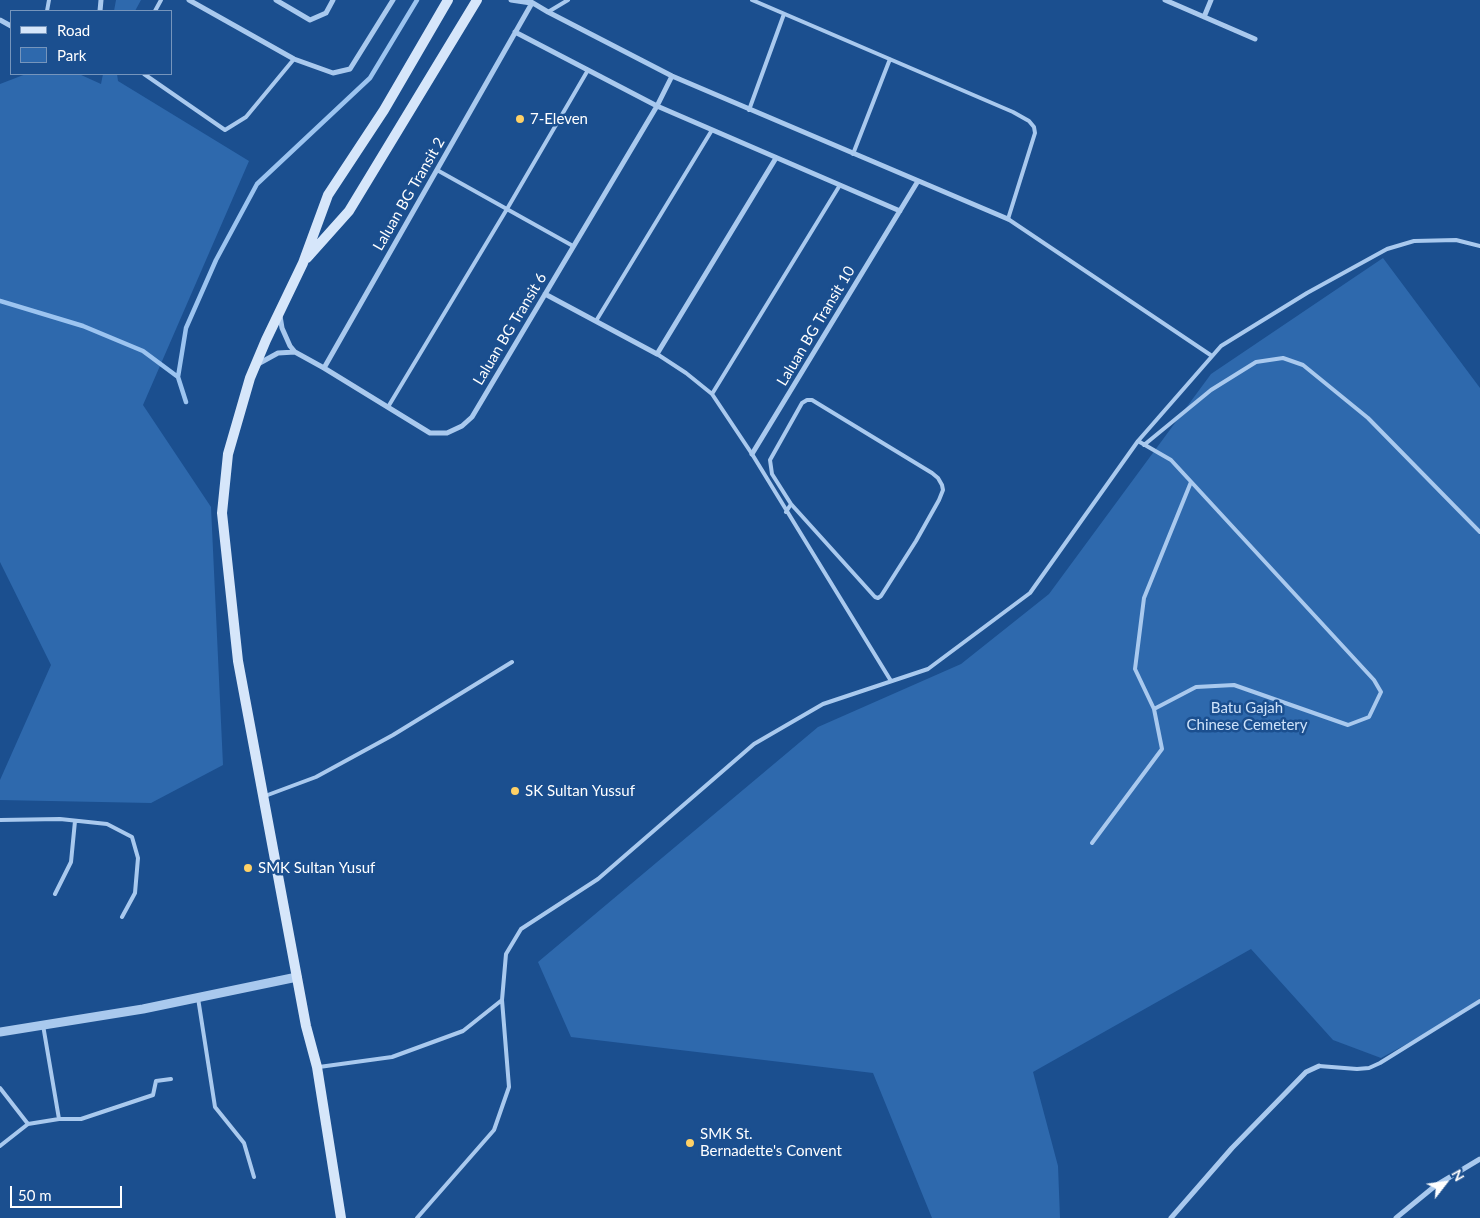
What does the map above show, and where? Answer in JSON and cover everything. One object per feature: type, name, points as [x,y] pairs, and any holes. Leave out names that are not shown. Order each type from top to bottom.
[{"type":"main road","points":[[341,1218],[317,1067],[306,1026],[238,661],[222,513],[228,454],[250,378],[303,263],[328,195],[384,110],[448,0]]},
{"type":"main road","points":[[303,263],[349,211],[477,0]]},
{"type":"street","points":[[190,0],[294,59],[334,73],[350,69],[392,0]]},
{"type":"street","points":[[276,0],[310,20],[326,13],[333,0]]},
{"type":"street","points":[[511,0],[530,2],[672,76],[1008,219]]},
{"type":"street","points":[[1165,0],[1255,39]]},
{"type":"street","points":[[1204,17],[1211,0]]},
{"type":"street","name":"Laluan BG Transit 2","points":[[324,368],[515,32],[530,2]]},
{"type":"street","points":[[515,32],[657,106],[900,211]]},
{"type":"street","name":"Laluan BG Transit 6","points":[[295,352],[430,433],[447,434],[462,426],[472,417],[657,106],[672,76]]},
{"type":"street","points":[[545,294],[657,354],[776,158]]},
{"type":"street","name":"Laluan BG Transit 10","points":[[752,454],[918,181]]},
{"type":"street","points":[[280,310],[282,328],[290,346],[295,352]]},
{"type":"street","points":[[255,366],[278,353],[295,352]]},
{"type":"street","points":[[0,1032],[143,1009],[297,977]]},
{"type":"street","points":[[1171,1218],[1259,1120],[1306,1072],[1319,1066]]},
{"type":"street","points":[[1396,1218],[1435,1186],[1480,1159]]},
{"type":"lane","points":[[548,12],[568,0]]},
{"type":"lane","points":[[752,0],[1013,112],[1029,121],[1034,127],[1035,133],[1008,219],[1212,356]]},
{"type":"lane","points":[[749,110],[784,14]]},
{"type":"lane","points":[[145,75],[225,130],[246,117],[294,59]]},
{"type":"lane","points":[[853,154],[890,59]]},
{"type":"lane","points":[[388,407],[588,70]]},
{"type":"lane","points":[[596,321],[712,130]]},
{"type":"lane","points":[[437,170],[573,246]]},
{"type":"lane","points":[[712,394],[840,185]]},
{"type":"lane","points":[[416,1218],[494,1130],[508,1086],[502,1000],[506,954],[521,928],[598,879],[754,744],[823,704],[928,669],[1030,593],[1138,441],[1220,346],[1307,293],[1387,249],[1414,241],[1456,240],[1480,246]]},
{"type":"lane","points":[[657,354],[686,373],[712,394],[752,454],[891,681]]},
{"type":"lane","points":[[1144,446],[1211,390],[1256,362],[1283,358],[1303,365],[1368,418],[1480,532]]},
{"type":"lane","points":[[807,400],[812,400],[932,473],[938,478],[943,490],[916,541],[882,596],[878,598],[792,504],[772,474],[770,460],[802,403],[807,400]]},
{"type":"lane","points":[[1138,441],[1171,460],[1374,680],[1381,692],[1369,717],[1348,725],[1234,685],[1196,687],[1154,709]]},
{"type":"lane","points":[[1092,843],[1162,749],[1154,709],[1136,669],[1144,598],[1191,482]]},
{"type":"lane","points":[[786,512],[792,504]]},
{"type":"lane","points":[[263,797],[316,777],[393,735],[512,662]]},
{"type":"lane","points":[[0,820],[60,819],[107,824],[132,837],[138,858],[135,893],[122,917]]},
{"type":"lane","points":[[55,894],[71,862],[75,820]]},
{"type":"lane","points":[[198,998],[215,1107],[244,1143],[254,1177]]},
{"type":"lane","points":[[317,1067],[392,1057],[463,1032],[502,1000]]},
{"type":"lane","points":[[1319,1066],[1368,1068],[1380,1063],[1480,1001]]},
{"type":"lane","points":[[43,1025],[59,1119]]},
{"type":"lane","points":[[0,1146],[28,1124],[59,1119],[81,1119],[153,1096],[156,1081],[171,1080]]},
{"type":"lane","points":[[0,1088],[28,1124]]},
{"type":"green space","points":[[116,0],[141,0],[136,10],[114,10]]},
{"type":"green space","points":[[23,75],[81,75],[101,84],[103,75],[117,75],[118,81],[249,161],[143,405],[211,507],[223,765],[151,803],[0,800],[0,780],[51,665],[0,562],[0,84]]},
{"type":"green space","name":"Batu Gajah Chinese Cemetery","points":[[1383,258],[1480,388],[1480,1004],[1381,1058],[1333,1040],[1251,949],[1033,1072],[1058,1166],[1060,1218],[932,1218],[873,1073],[571,1037],[538,962],[818,727],[961,664],[1049,594],[1211,374]]},
{"type":"waterway","points":[[178,377],[186,328],[216,260],[257,184],[370,78],[417,0]]},
{"type":"waterway","points":[[0,301],[83,326],[143,351],[178,377],[186,402]]},
{"type":"place","name":"7-Eleven","points":[[520,119]]},
{"type":"place","name":"SK Sultan Yussuf","points":[[515,791]]},
{"type":"place","name":"SMK Sultan Yusuf","points":[[248,868]]},
{"type":"place","name":"SMK St. Bernadette's Convent","points":[[690,1143]]}]
